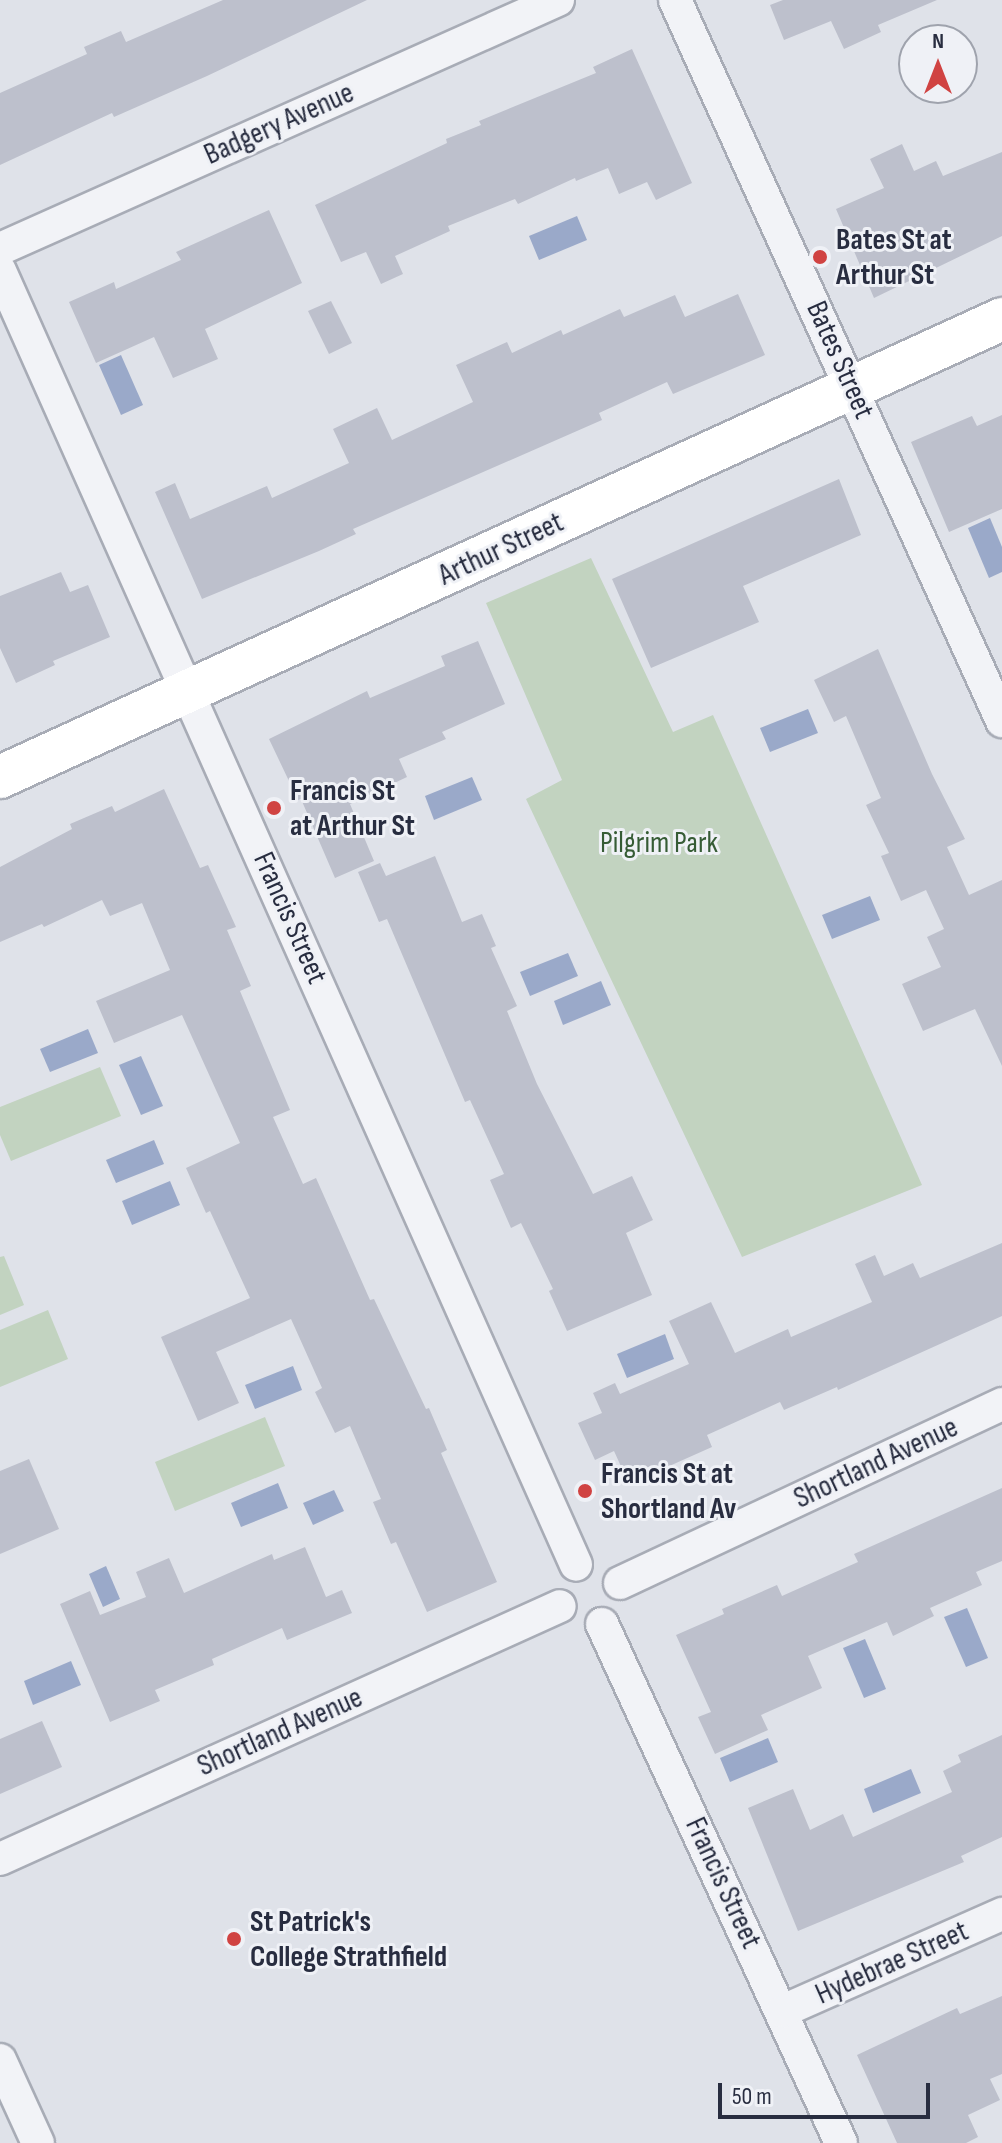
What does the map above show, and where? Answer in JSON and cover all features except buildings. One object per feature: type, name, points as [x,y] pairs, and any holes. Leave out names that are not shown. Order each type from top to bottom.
[{"type":"main road","name":"Arthur Street","points":[[0,777],[1002,319]]},
{"type":"street","name":"Badgery Avenue","points":[[0,249],[558,0]]},
{"type":"street","name":"Bates Street","points":[[675,0],[1002,721]]},
{"type":"street","name":"Francis Street","points":[[0,271],[576,1565]]},
{"type":"street","name":"Shortland Avenue","points":[[620,1583],[1002,1404]]},
{"type":"street","points":[[586,1563],[607,1567],[620,1583],[622,1593],[617,1612],[602,1624],[582,1626],[565,1615],[560,1606],[558,1587],[562,1578],[576,1565],[586,1563]]},
{"type":"street","name":"Shortland Avenue","points":[[0,1859],[560,1606]]},
{"type":"street","name":"Francis Street","points":[[602,1624],[783,2011],[841,2143]]},
{"type":"street","name":"Hydebrae Street","points":[[783,2011],[1002,1914]]},
{"type":"street","points":[[0,2060],[38,2143]]},
{"type":"green space","name":"Pilgrim Park","points":[[591,558],[673,732],[713,715],[922,1185],[742,1257],[526,799],[562,780],[486,603]]},
{"type":"green space","points":[[100,1067],[121,1116],[11,1161],[0,1135],[0,1107]]},
{"type":"green space","points":[[4,1256],[24,1305],[0,1315],[0,1257]]},
{"type":"green space","points":[[48,1310],[68,1359],[0,1387],[0,1330]]},
{"type":"green space","points":[[265,1417],[285,1466],[175,1511],[155,1462]]},
{"type":"water","points":[[577,216],[587,240],[539,260],[529,236]]},
{"type":"water","points":[[121,355],[143,405],[121,415],[99,365]]},
{"type":"water","points":[[990,518],[1002,547],[1002,572],[989,578],[968,528]]},
{"type":"water","points":[[808,709],[818,733],[770,752],[760,728]]},
{"type":"water","points":[[472,777],[482,800],[434,820],[425,796]]},
{"type":"water","points":[[870,896],[880,920],[832,939],[822,915]]},
{"type":"water","points":[[568,953],[578,976],[530,996],[520,972]]},
{"type":"water","points":[[601,981],[611,1005],[563,1025],[554,1001]]},
{"type":"water","points":[[88,1029],[98,1053],[50,1072],[40,1049]]},
{"type":"water","points":[[141,1056],[163,1106],[141,1115],[119,1065]]},
{"type":"water","points":[[154,1140],[164,1164],[116,1183],[106,1160]]},
{"type":"water","points":[[170,1181],[180,1205],[132,1225],[122,1201]]},
{"type":"water","points":[[665,1334],[674,1359],[627,1378],[617,1354]]},
{"type":"water","points":[[293,1366],[302,1390],[255,1409],[245,1385]]},
{"type":"water","points":[[278,1483],[288,1508],[241,1527],[231,1503]]},
{"type":"water","points":[[334,1490],[344,1511],[313,1525],[303,1503]]},
{"type":"water","points":[[106,1566],[120,1599],[103,1607],[89,1574]]},
{"type":"water","points":[[967,1608],[988,1658],[966,1667],[944,1617]]},
{"type":"water","points":[[865,1639],[886,1689],[864,1698],[843,1648]]},
{"type":"water","points":[[71,1661],[81,1685],[33,1705],[24,1681]]},
{"type":"water","points":[[768,1738],[778,1762],[730,1782],[720,1758]]},
{"type":"water","points":[[911,1769],[921,1793],[873,1813],[864,1789]]},
{"type":"place","name":"Bates St at Arthur St","points":[[820,257]]},
{"type":"place","name":"Francis St at Arthur St","points":[[274,808]]},
{"type":"place","name":"Francis St at Shortland Av","points":[[585,1491]]},
{"type":"place","name":"St Patrick's College Strathfield","points":[[234,1939]]}]
